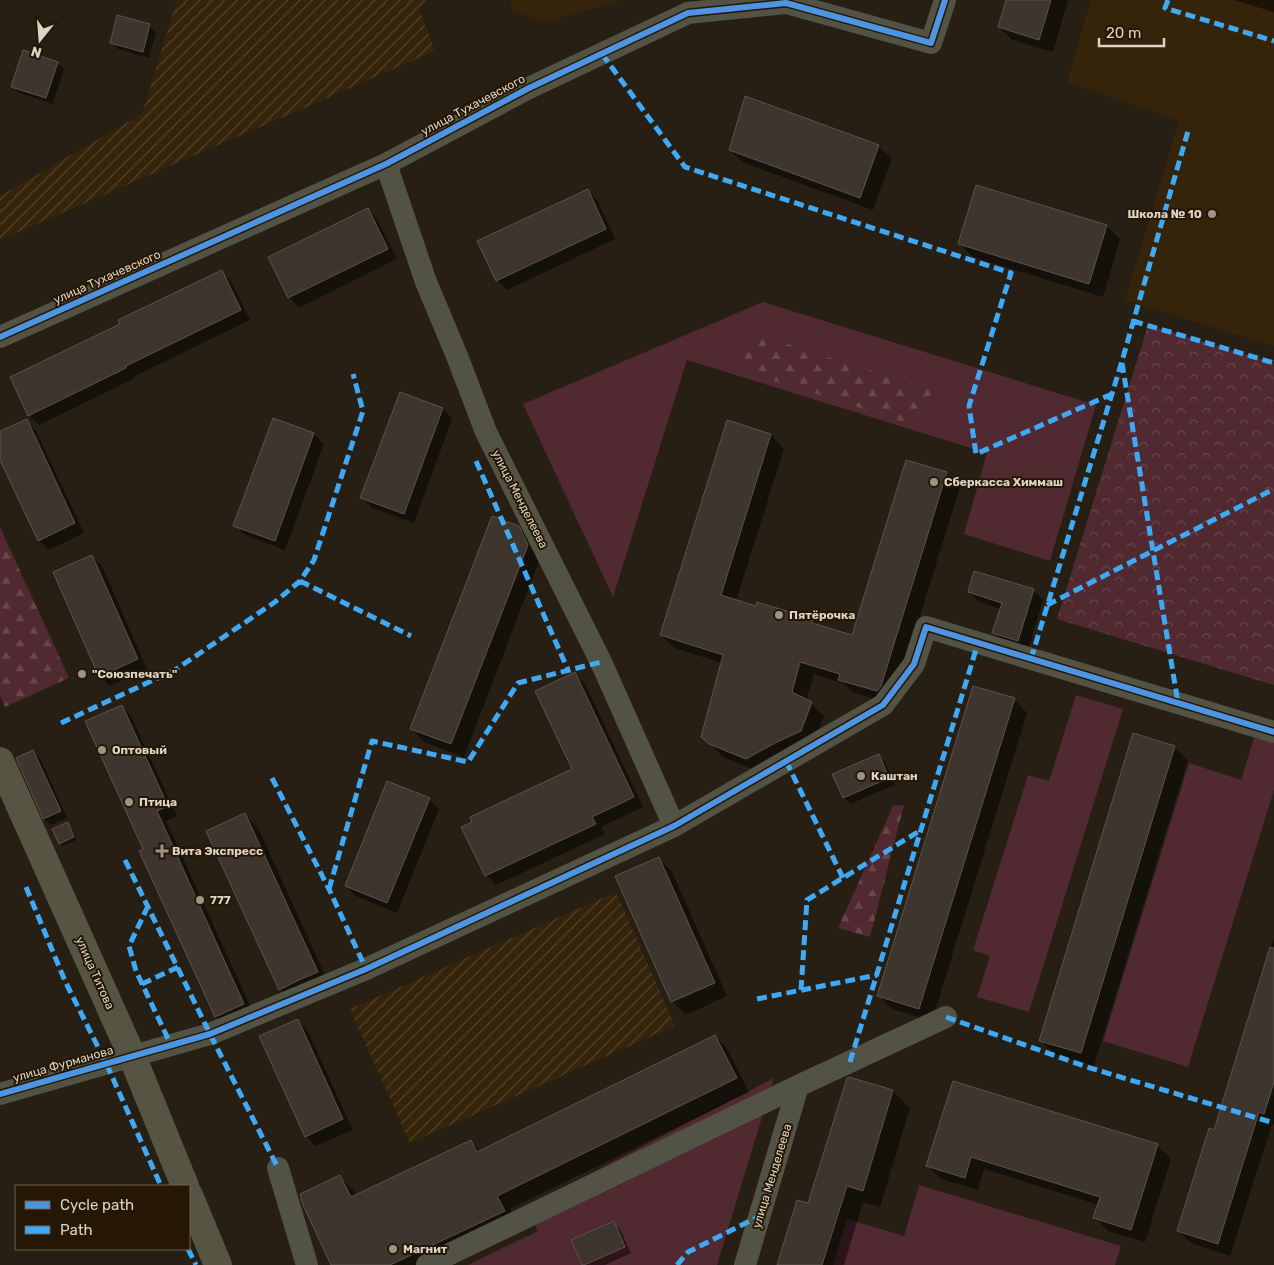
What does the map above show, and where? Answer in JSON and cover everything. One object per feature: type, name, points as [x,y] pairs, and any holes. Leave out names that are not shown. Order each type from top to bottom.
[{"type":"street","name":"улица Тухачевского","points":[[0,337],[386,164],[529,88],[688,13],[786,3],[931,43],[944,0]]},
{"type":"street","name":"улица Менделеева","points":[[386,164],[426,282],[458,356],[486,432],[601,662],[674,826]]},
{"type":"street","name":"улица Фурманова","points":[[0,1094],[210,1034],[366,969],[674,826],[882,705],[914,664],[926,627],[1274,732]]},
{"type":"street","name":"улица Титова","points":[[0,761],[132,1056],[185,1185]]},
{"type":"street","points":[[427,1265],[798,1086],[946,1018]]},
{"type":"street","name":"улица Менделеева","points":[[745,1265],[798,1086]]},
{"type":"street","points":[[278,1168],[308,1265]]},
{"type":"street","points":[[190,1197],[218,1265]]},
{"type":"shaded area","points":[[177,0],[426,0],[419,9],[435,51],[0,240],[0,196],[142,114]]},
{"type":"shaded area","points":[[512,0],[623,0],[542,23],[510,8]]},
{"type":"shaded area","name":"Школа № 10","points":[[1091,0],[1274,0],[1274,346],[1125,300],[1179,121],[1067,82]]},
{"type":"shaded area","points":[[616,892],[675,1026],[410,1143],[350,1009]]},
{"type":"green space","points":[[763,302],[1096,405],[1050,561],[964,534],[987,453],[687,360],[613,597],[523,404]]},
{"type":"green space","points":[[1148,325],[1274,363],[1274,685],[1057,619]]},
{"type":"green space","points":[[753,333],[932,390],[920,427],[741,370]]},
{"type":"green space","points":[[0,527],[69,678],[5,707],[0,695]]},
{"type":"green space","points":[[1076,695],[1123,709],[1029,1012],[977,997],[990,956],[973,950],[1028,775],[1049,781]]},
{"type":"green space","points":[[1255,735],[1274,741],[1274,790],[1188,1067],[1103,1041],[1189,763],[1241,780]]},
{"type":"green space","points":[[904,805],[870,937],[838,928],[893,806]]},
{"type":"green space","points":[[774,1078],[717,1265],[468,1265],[538,1231],[526,1207]]},
{"type":"green space","points":[[919,1185],[1121,1246],[1115,1265],[833,1265],[847,1219],[904,1236]]},
{"type":"building","points":[[1006,0],[1051,0],[1039,40],[998,27]]},
{"type":"building","points":[[117,15],[150,24],[143,52],[110,43]]},
{"type":"building","points":[[23,50],[58,62],[46,98],[11,87]]},
{"type":"building","points":[[745,96],[879,145],[860,198],[729,150]]},
{"type":"building","points":[[976,185],[1107,225],[1089,284],[958,244]]},
{"type":"building","points":[[588,189],[606,229],[496,281],[477,241]]},
{"type":"building","points":[[368,208],[388,249],[288,298],[268,257]]},
{"type":"building","points":[[222,270],[241,310],[28,416],[10,377],[120,324],[118,320]]},
{"type":"building","points":[[400,392],[443,408],[404,514],[360,498]]},
{"type":"building","points":[[273,418],[314,433],[275,541],[233,526]]},
{"type":"building","points":[[27,419],[75,523],[38,541],[0,460],[0,431]]},
{"type":"building","points":[[727,420],[771,434],[721,595],[756,606],[757,602],[813,619],[812,623],[852,635],[906,460],[947,472],[881,686],[877,691],[838,680],[840,674],[800,662],[792,692],[812,702],[801,731],[746,759],[709,744],[701,737],[723,655],[660,635]]},
{"type":"building","points":[[492,516],[519,526],[528,545],[451,744],[410,729]]},
{"type":"building","points":[[92,555],[138,659],[99,677],[53,572]]},
{"type":"building","points":[[974,571],[1034,589],[1018,641],[992,633],[1002,603],[968,592]]},
{"type":"building","points":[[575,672],[634,797],[592,817],[596,824],[485,876],[461,827],[472,822],[470,817],[572,769],[535,691]]},
{"type":"building","points":[[973,686],[1015,698],[919,1009],[877,996]]},
{"type":"building","points":[[122,705],[168,806],[157,811],[244,1004],[215,1017],[139,851],[143,849],[85,721]]},
{"type":"building","points":[[1133,733],[1175,746],[1081,1053],[1039,1041]]},
{"type":"building","points":[[33,750],[61,811],[43,819],[16,758]]},
{"type":"building","name":"Каштан","points":[[879,754],[889,778],[843,798],[832,774]]},
{"type":"building","points":[[387,781],[430,798],[387,903],[345,886]]},
{"type":"building","points":[[245,813],[318,972],[279,990],[206,831]]},
{"type":"building","points":[[68,822],[74,837],[59,844],[52,829]]},
{"type":"building","points":[[659,857],[715,983],[671,1002],[615,876]]},
{"type":"building","points":[[1270,947],[1274,948],[1274,1082],[1264,1114],[1259,1112],[1218,1244],[1177,1231],[1209,1128],[1214,1130]]},
{"type":"building","points":[[298,1019],[343,1119],[305,1137],[259,1036]]},
{"type":"building","points":[[715,1035],[737,1078],[497,1196],[505,1211],[390,1265],[331,1265],[303,1205],[300,1194],[340,1175],[351,1197],[471,1140],[477,1152]]},
{"type":"building","points":[[847,1078],[893,1090],[863,1191],[847,1186],[822,1265],[777,1265],[797,1200],[808,1203]]},
{"type":"building","points":[[953,1081],[1158,1144],[1131,1230],[1093,1218],[1100,1197],[971,1157],[965,1178],[926,1166]]},
{"type":"building","points":[[614,1221],[625,1247],[582,1265],[571,1240]]},
{"type":"marked path","points":[[1168,0],[1165,8],[1274,41]]},
{"type":"marked path","points":[[602,54],[685,167],[1011,273],[969,406],[976,454],[1112,394]]},
{"type":"marked path","points":[[1031,659],[1122,361],[1188,131]]},
{"type":"marked path","points":[[1133,321],[1274,363]]},
{"type":"marked path","points":[[1122,363],[1178,703]]},
{"type":"marked path","points":[[61,723],[175,670],[275,602],[300,581],[314,560],[363,411],[353,374]]},
{"type":"marked path","points":[[476,461],[568,670]]},
{"type":"marked path","points":[[1047,605],[1274,489]]},
{"type":"marked path","points":[[300,581],[411,636]]},
{"type":"marked path","points":[[850,1062],[978,643]]},
{"type":"marked path","points":[[329,889],[372,741],[468,762],[518,683],[601,662]]},
{"type":"marked path","points":[[786,761],[843,878]]},
{"type":"marked path","points":[[272,778],[329,889],[366,969]]},
{"type":"marked path","points":[[801,990],[807,900],[921,830]]},
{"type":"marked path","points":[[125,860],[278,1168]]},
{"type":"marked path","points":[[26,887],[65,981],[106,1063],[161,1185]]},
{"type":"marked path","points":[[148,906],[129,946],[136,971],[171,1045]]},
{"type":"marked path","points":[[142,984],[178,967]]},
{"type":"marked path","points":[[757,999],[877,975]]},
{"type":"marked path","points":[[946,1017],[1087,1067],[1274,1123]]},
{"type":"marked path","points":[[677,1265],[688,1252],[760,1216]]},
{"type":"marked path","points":[[188,1250],[196,1265]]},
{"type":"cycle path","points":[[0,337],[386,164],[529,88],[688,13],[786,3],[931,43],[945,0]]},
{"type":"cycle path","points":[[0,1094],[210,1034],[366,969],[674,826],[883,705],[914,664],[926,627],[1274,732]]},
{"type":"place","name":"Школа № 10","points":[[1212,214]]},
{"type":"place","name":"Сберкасса Химмаш","points":[[934,482]]},
{"type":"place","name":"Пятёрочка","points":[[779,615]]},
{"type":"place","name":"\"Союзпечать\"","points":[[82,674]]},
{"type":"place","name":"Оптовый","points":[[102,750]]},
{"type":"place","name":"Каштан","points":[[861,776]]},
{"type":"place","name":"Птица","points":[[129,802]]},
{"type":"place","name":"Вита Экспресс","points":[[162,851]]},
{"type":"place","name":"777","points":[[200,900]]},
{"type":"place","name":"Магнит","points":[[393,1249]]}]
